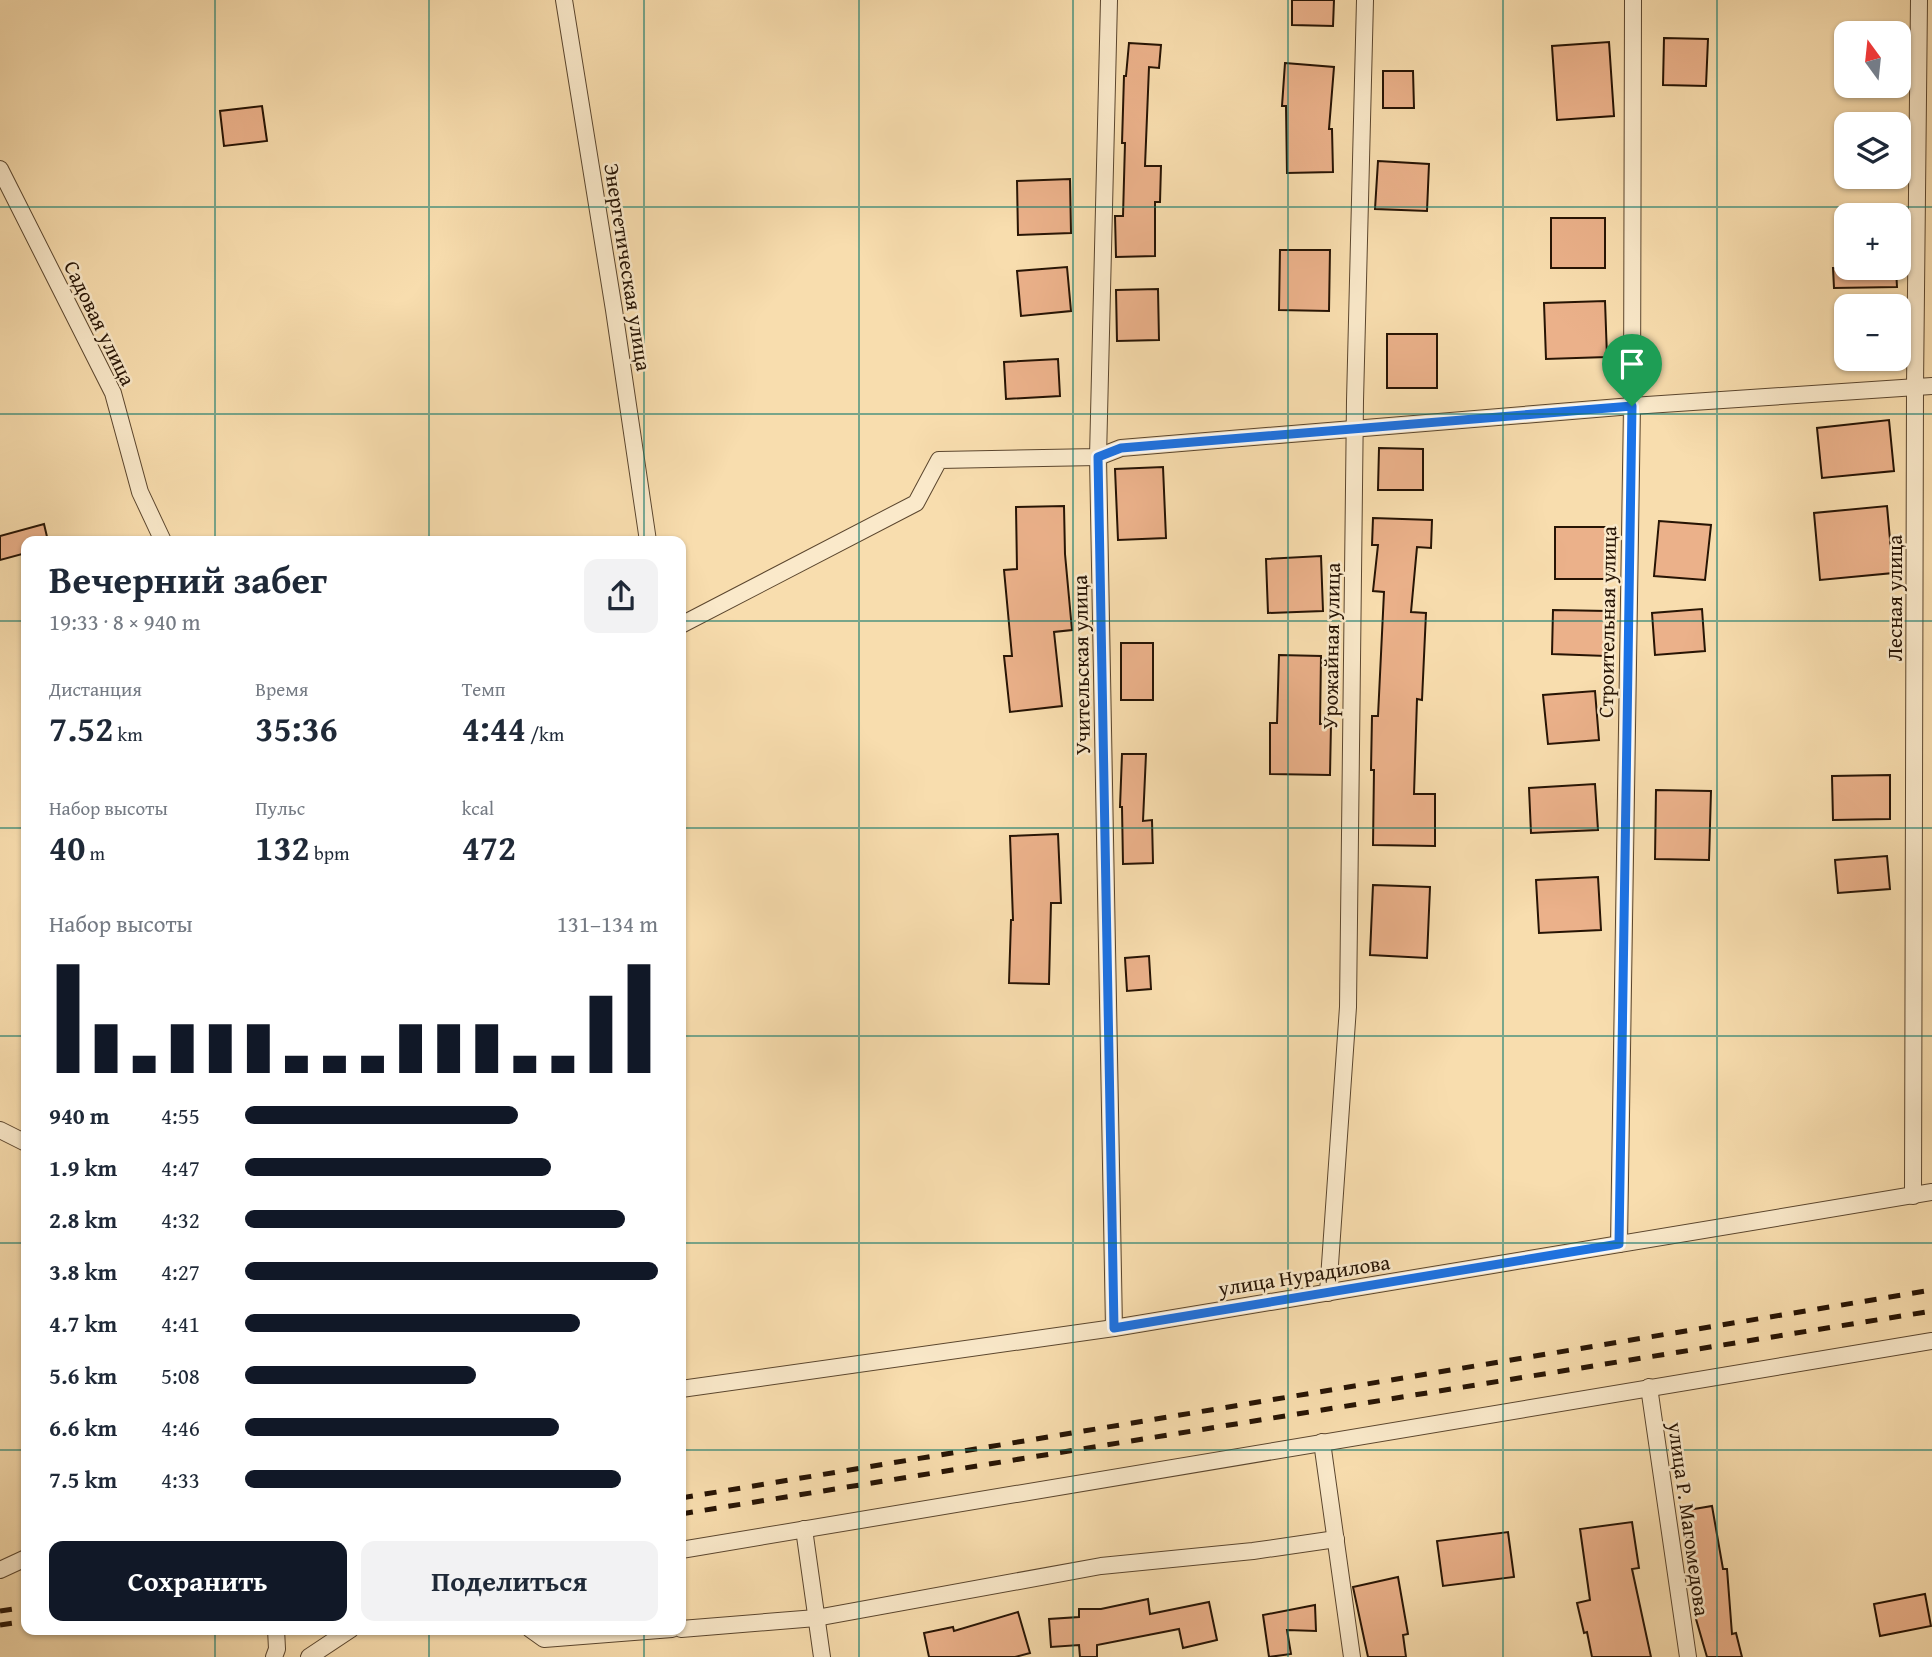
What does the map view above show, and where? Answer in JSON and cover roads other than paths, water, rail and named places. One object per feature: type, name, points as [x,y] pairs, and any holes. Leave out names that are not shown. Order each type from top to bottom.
[{"type":"street","name":"Энергетическая улица","points":[[564,0],[647,536]]},
{"type":"street","name":"Учительская улица","points":[[1109,0],[1098,457],[1114,1328]]},
{"type":"street","name":"Урожайная улица","points":[[1328,1293],[1348,1007],[1354,430],[1365,0]]},
{"type":"street","name":"Строительная улица","points":[[1619,1244],[1632,406],[1633,0]]},
{"type":"street","name":"Лесная улица","points":[[1913,1196],[1924,387],[1919,0]]},
{"type":"street","name":"Садовая улица","points":[[0,169],[113,393],[140,492],[161,536]]},
{"type":"street","points":[[686,622],[916,503],[939,460],[1098,457],[1121,448],[1632,406],[1924,387]]},
{"type":"street","points":[[0,1130],[21,1140]]},
{"type":"street","name":"улица Нурадилова","points":[[686,1389],[1114,1328],[1932,1192]]},
{"type":"street","points":[[686,1549],[1932,1341]]},
{"type":"street","name":"улица Р. Магомедова","points":[[1649,1387],[1688,1657]]},
{"type":"street","points":[[1322,1442],[1352,1657]]},
{"type":"street","points":[[804,1529],[822,1657]]},
{"type":"street","points":[[686,1629],[816,1618],[1101,1566],[1253,1551],[1336,1539]]},
{"type":"street","points":[[0,1570],[21,1560]]},
{"type":"street","points":[[274,1657],[277,1649],[276,1635]]},
{"type":"street","points":[[309,1657],[342,1635]]},
{"type":"street","points":[[538,1635],[544,1639],[595,1635]]},
{"type":"railway","points":[[686,1497],[1932,1290]]},
{"type":"railway","points":[[686,1513],[1932,1311]]},
{"type":"railway","points":[[0,1611],[21,1608]]},
{"type":"railway","points":[[0,1625],[21,1622]]}]
